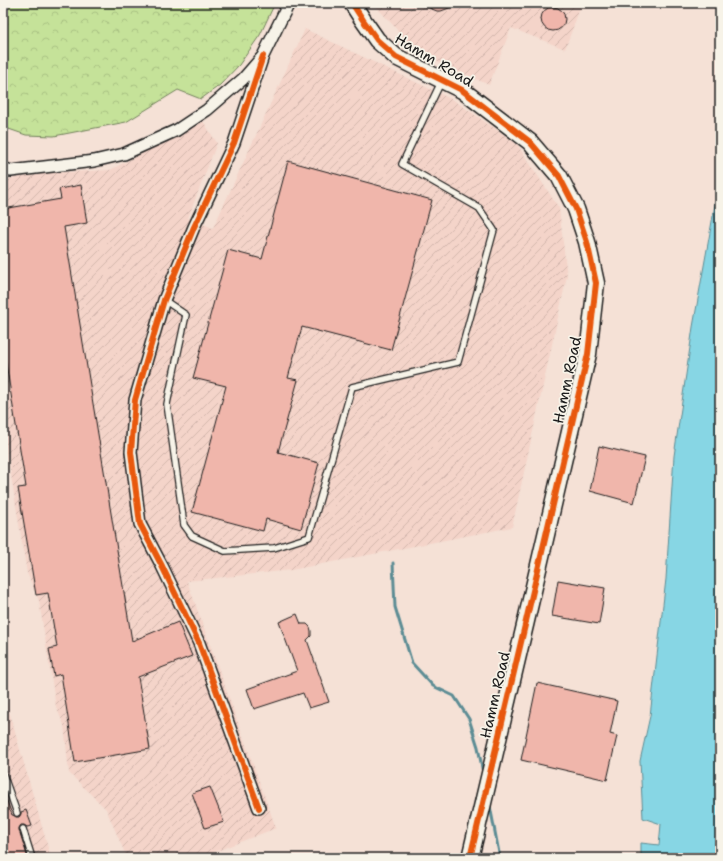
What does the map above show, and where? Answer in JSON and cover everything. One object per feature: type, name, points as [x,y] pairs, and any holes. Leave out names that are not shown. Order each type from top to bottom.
[{"type":"main road","name":"Hamm Road","points":[[352,3],[377,40],[396,56],[462,90],[530,142],[559,176],[576,209],[587,242],[596,283],[588,354],[470,858]]},
{"type":"main road","points":[[358,3],[363,20]]},
{"type":"street","points":[[259,808],[199,643],[140,524],[131,452],[135,400],[164,300],[194,228],[234,143],[263,56],[290,3]]},
{"type":"street","points":[[3,168],[11,171],[94,161],[124,154],[177,130],[207,110],[243,79],[263,56]]},
{"type":"lane","points":[[164,300],[186,315],[167,404],[184,525],[192,536],[225,551],[274,548],[308,537],[352,387],[458,362],[494,230],[479,208],[402,164],[442,80]]},
{"type":"lane","points":[[3,774],[17,813]]},
{"type":"lane","points":[[23,829],[32,858]]},
{"type":"shaded area","points":[[373,3],[582,3],[565,49],[511,28],[489,85],[418,53]]},
{"type":"shaded area","points":[[305,29],[455,101],[517,144],[559,208],[567,276],[512,527],[291,570],[187,581],[276,828],[199,858],[127,858],[106,809],[69,773],[64,725],[56,707],[39,601],[27,573],[3,426],[3,180],[46,173],[110,170],[203,121],[217,143],[188,218],[213,228]]},
{"type":"shaded area","points":[[3,690],[51,858],[3,858]]},
{"type":"green space","points":[[3,3],[275,3],[260,35],[239,65],[220,85],[201,99],[178,90],[126,122],[54,136],[26,135],[3,127]]},
{"type":"water","points":[[720,188],[720,858],[641,858],[641,843],[659,845],[661,824],[643,818],[640,761],[650,716],[666,579],[674,456],[693,327],[716,199]]},
{"type":"building","points":[[419,3],[459,3],[460,4],[437,11]]},
{"type":"building","points":[[553,7],[561,11],[565,19],[561,27],[553,31],[545,27],[541,19],[545,11]]},
{"type":"building","points":[[288,161],[432,200],[391,350],[302,327],[288,378],[298,380],[278,452],[319,463],[301,529],[266,519],[263,531],[192,512],[226,386],[193,378],[228,250],[262,259]]},
{"type":"building","points":[[81,185],[87,223],[64,227],[132,641],[178,622],[192,656],[138,677],[150,749],[75,762],[61,674],[54,676],[49,649],[57,647],[48,593],[36,595],[18,488],[26,487],[3,345],[3,209],[61,199],[59,189]]},
{"type":"building","points":[[599,446],[645,457],[634,503],[590,491]]},
{"type":"building","points":[[558,580],[605,588],[599,624],[552,616]]},
{"type":"building","points":[[297,614],[301,624],[307,624],[310,627],[311,636],[307,640],[329,702],[309,708],[303,693],[254,709],[247,689],[297,671],[279,622]]},
{"type":"building","points":[[537,683],[617,701],[610,734],[617,736],[607,780],[521,760]]},
{"type":"building","points":[[210,787],[224,822],[205,828],[192,793]]},
{"type":"building","points":[[3,793],[12,815],[19,817],[21,812],[26,810],[32,826],[27,827],[21,825],[19,830],[28,858],[3,858]]},
{"type":"waterway","points":[[393,563],[395,607],[412,663],[433,686],[454,696],[469,719],[478,747],[483,773]]},
{"type":"waterway","points":[[490,806],[500,858]]},
{"type":"cycle path","points":[[352,3],[377,40],[396,57],[462,90],[530,142],[559,176],[576,209],[587,242],[596,283],[588,354],[470,858]]},
{"type":"cycle path","points":[[259,808],[199,643],[140,524],[131,452],[135,400],[164,300],[194,227],[234,143],[263,56]]}]
